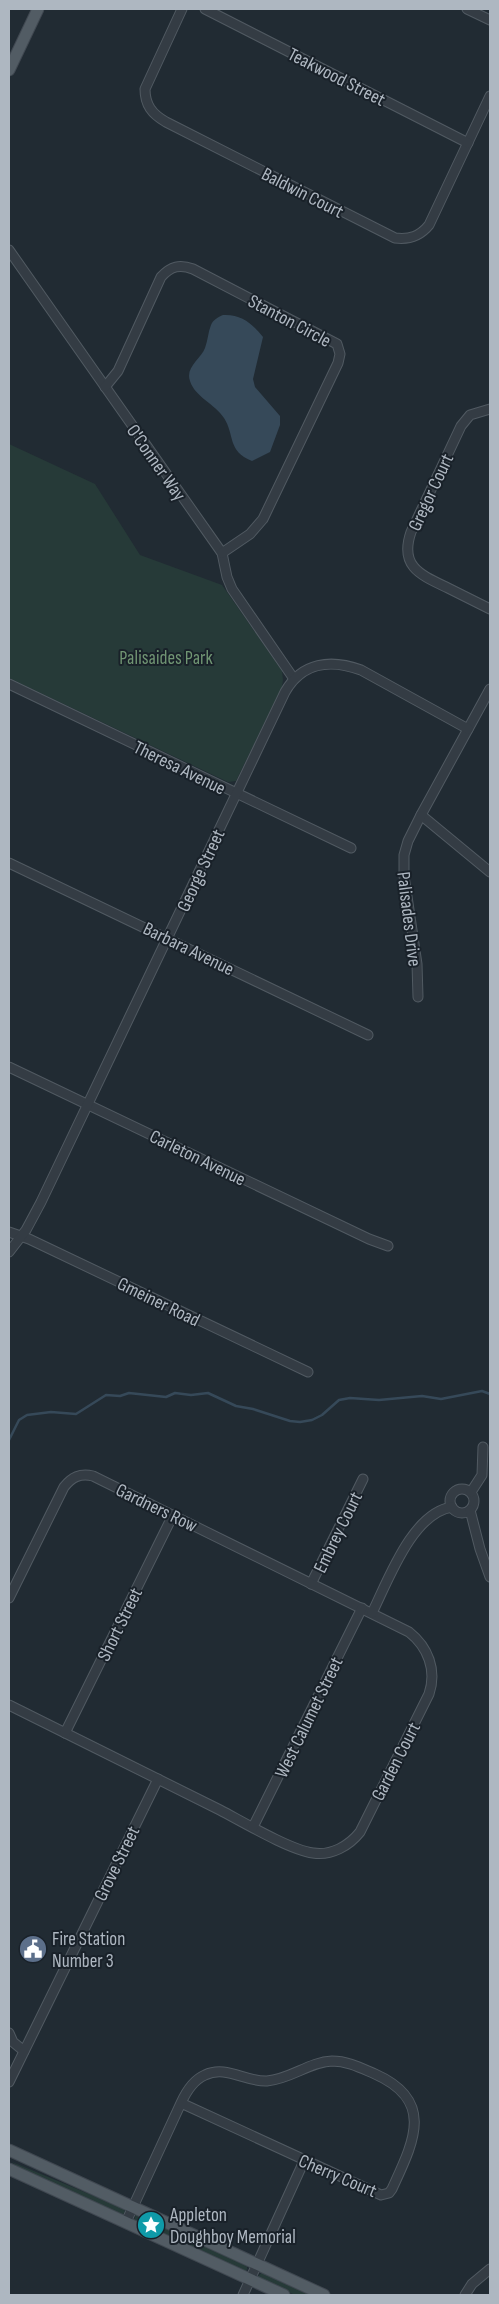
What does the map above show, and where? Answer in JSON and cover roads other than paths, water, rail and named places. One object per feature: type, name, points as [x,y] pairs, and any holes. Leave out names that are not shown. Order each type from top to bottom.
[{"type":"main road","points":[[9,70],[38,9]]},
{"type":"main road","points":[[9,2150],[324,2295]]},
{"type":"main road","points":[[9,2168],[284,2295]]},
{"type":"street","name":"Baldwin Court","points":[[182,9],[145,89],[146,100],[153,114],[389,236],[406,239],[418,235],[425,230],[490,96]]},
{"type":"street","name":"Teakwood Street","points":[[205,9],[468,142]]},
{"type":"street","points":[[467,9],[490,20]]},
{"type":"street","name":"O'Conner Way","points":[[9,250],[222,553],[227,577],[232,589],[294,679]]},
{"type":"street","name":"Stanton Circle","points":[[105,387],[118,371],[162,277],[167,271],[177,266],[193,269],[336,344],[340,354],[338,364],[264,518],[250,534],[222,553]]},
{"type":"street","name":"Gregor Court","points":[[490,409],[470,414],[461,426],[411,532],[407,546],[409,560],[423,576],[490,609]]},
{"type":"street","name":"George Street","points":[[9,1252],[32,1220],[285,692],[294,679],[302,672],[320,664],[339,663],[361,670],[468,729]]},
{"type":"street","name":"Theresa Avenue","points":[[9,684],[352,848]]},
{"type":"street","name":"Palisades Drive","points":[[418,997],[416,964],[403,869],[408,842],[490,688]]},
{"type":"street","points":[[421,816],[490,872]]},
{"type":"street","name":"Barbara Avenue","points":[[9,863],[368,1035]]},
{"type":"street","name":"Carleton Avenue","points":[[9,1067],[388,1246]]},
{"type":"street","name":"Gmeiner Road","points":[[9,1232],[20,1235],[308,1372]]},
{"type":"street","points":[[471,1492],[482,1475],[483,1447]]},
{"type":"street","name":"Gardners Row","points":[[9,1598],[64,1487],[72,1478],[86,1475],[93,1476],[362,1608]]},
{"type":"street","name":"Embrey Court","points":[[311,1584],[363,1479]]},
{"type":"street","points":[[470,1510],[458,1512],[452,1507],[450,1500],[456,1490],[464,1488],[471,1492],[475,1499],[470,1510],[480,1549],[490,1577]]},
{"type":"street","points":[[372,1613],[406,1544],[429,1519],[452,1507]]},
{"type":"street","name":"Short Street","points":[[65,1733],[173,1515]]},
{"type":"street","name":"Garden Court","points":[[253,1827],[313,1853],[338,1850],[351,1842],[360,1832],[429,1694],[432,1679],[428,1656],[417,1638],[362,1608]]},
{"type":"street","name":"West Calumet Street","points":[[253,1827],[362,1608]]},
{"type":"street","points":[[9,1705],[253,1827]]},
{"type":"street","name":"Grove Street","points":[[9,2082],[158,1779]]},
{"type":"street","points":[[9,2033],[12,2042],[24,2052]]},
{"type":"street","name":"Cherry Court","points":[[126,2222],[180,2103],[199,2078],[211,2072],[225,2071],[251,2080],[267,2081],[282,2078],[315,2064],[332,2061],[348,2063],[394,2084],[407,2098],[414,2116],[414,2138],[389,2193],[377,2194],[180,2103]]},
{"type":"street","points":[[243,2295],[304,2161]]},
{"type":"street","points":[[465,2295],[472,2284],[490,2270]]},
{"type":"water","points":[[223,315],[235,316],[246,320],[263,337],[253,379],[255,387],[280,416],[280,425],[270,452],[252,461],[244,457],[235,447],[224,418],[196,392],[189,376],[191,367],[205,348],[212,323]]},
{"type":"waterway","points":[[9,1440],[19,1420],[27,1415],[51,1412],[76,1414],[106,1395],[120,1396],[129,1393],[166,1397],[175,1393],[191,1395],[208,1393],[236,1406],[300,1422],[312,1420],[322,1415],[339,1400],[350,1398],[379,1400],[422,1396],[441,1399],[482,1391],[490,1394]]},
{"type":"place","name":"Fire Station Number 3","points":[[33,1949]]},
{"type":"place","name":"Appleton Doughboy Memorial","points":[[151,2225]]},
{"type":"park label","name":"Palisaides Park","points":[[166,657]]}]
